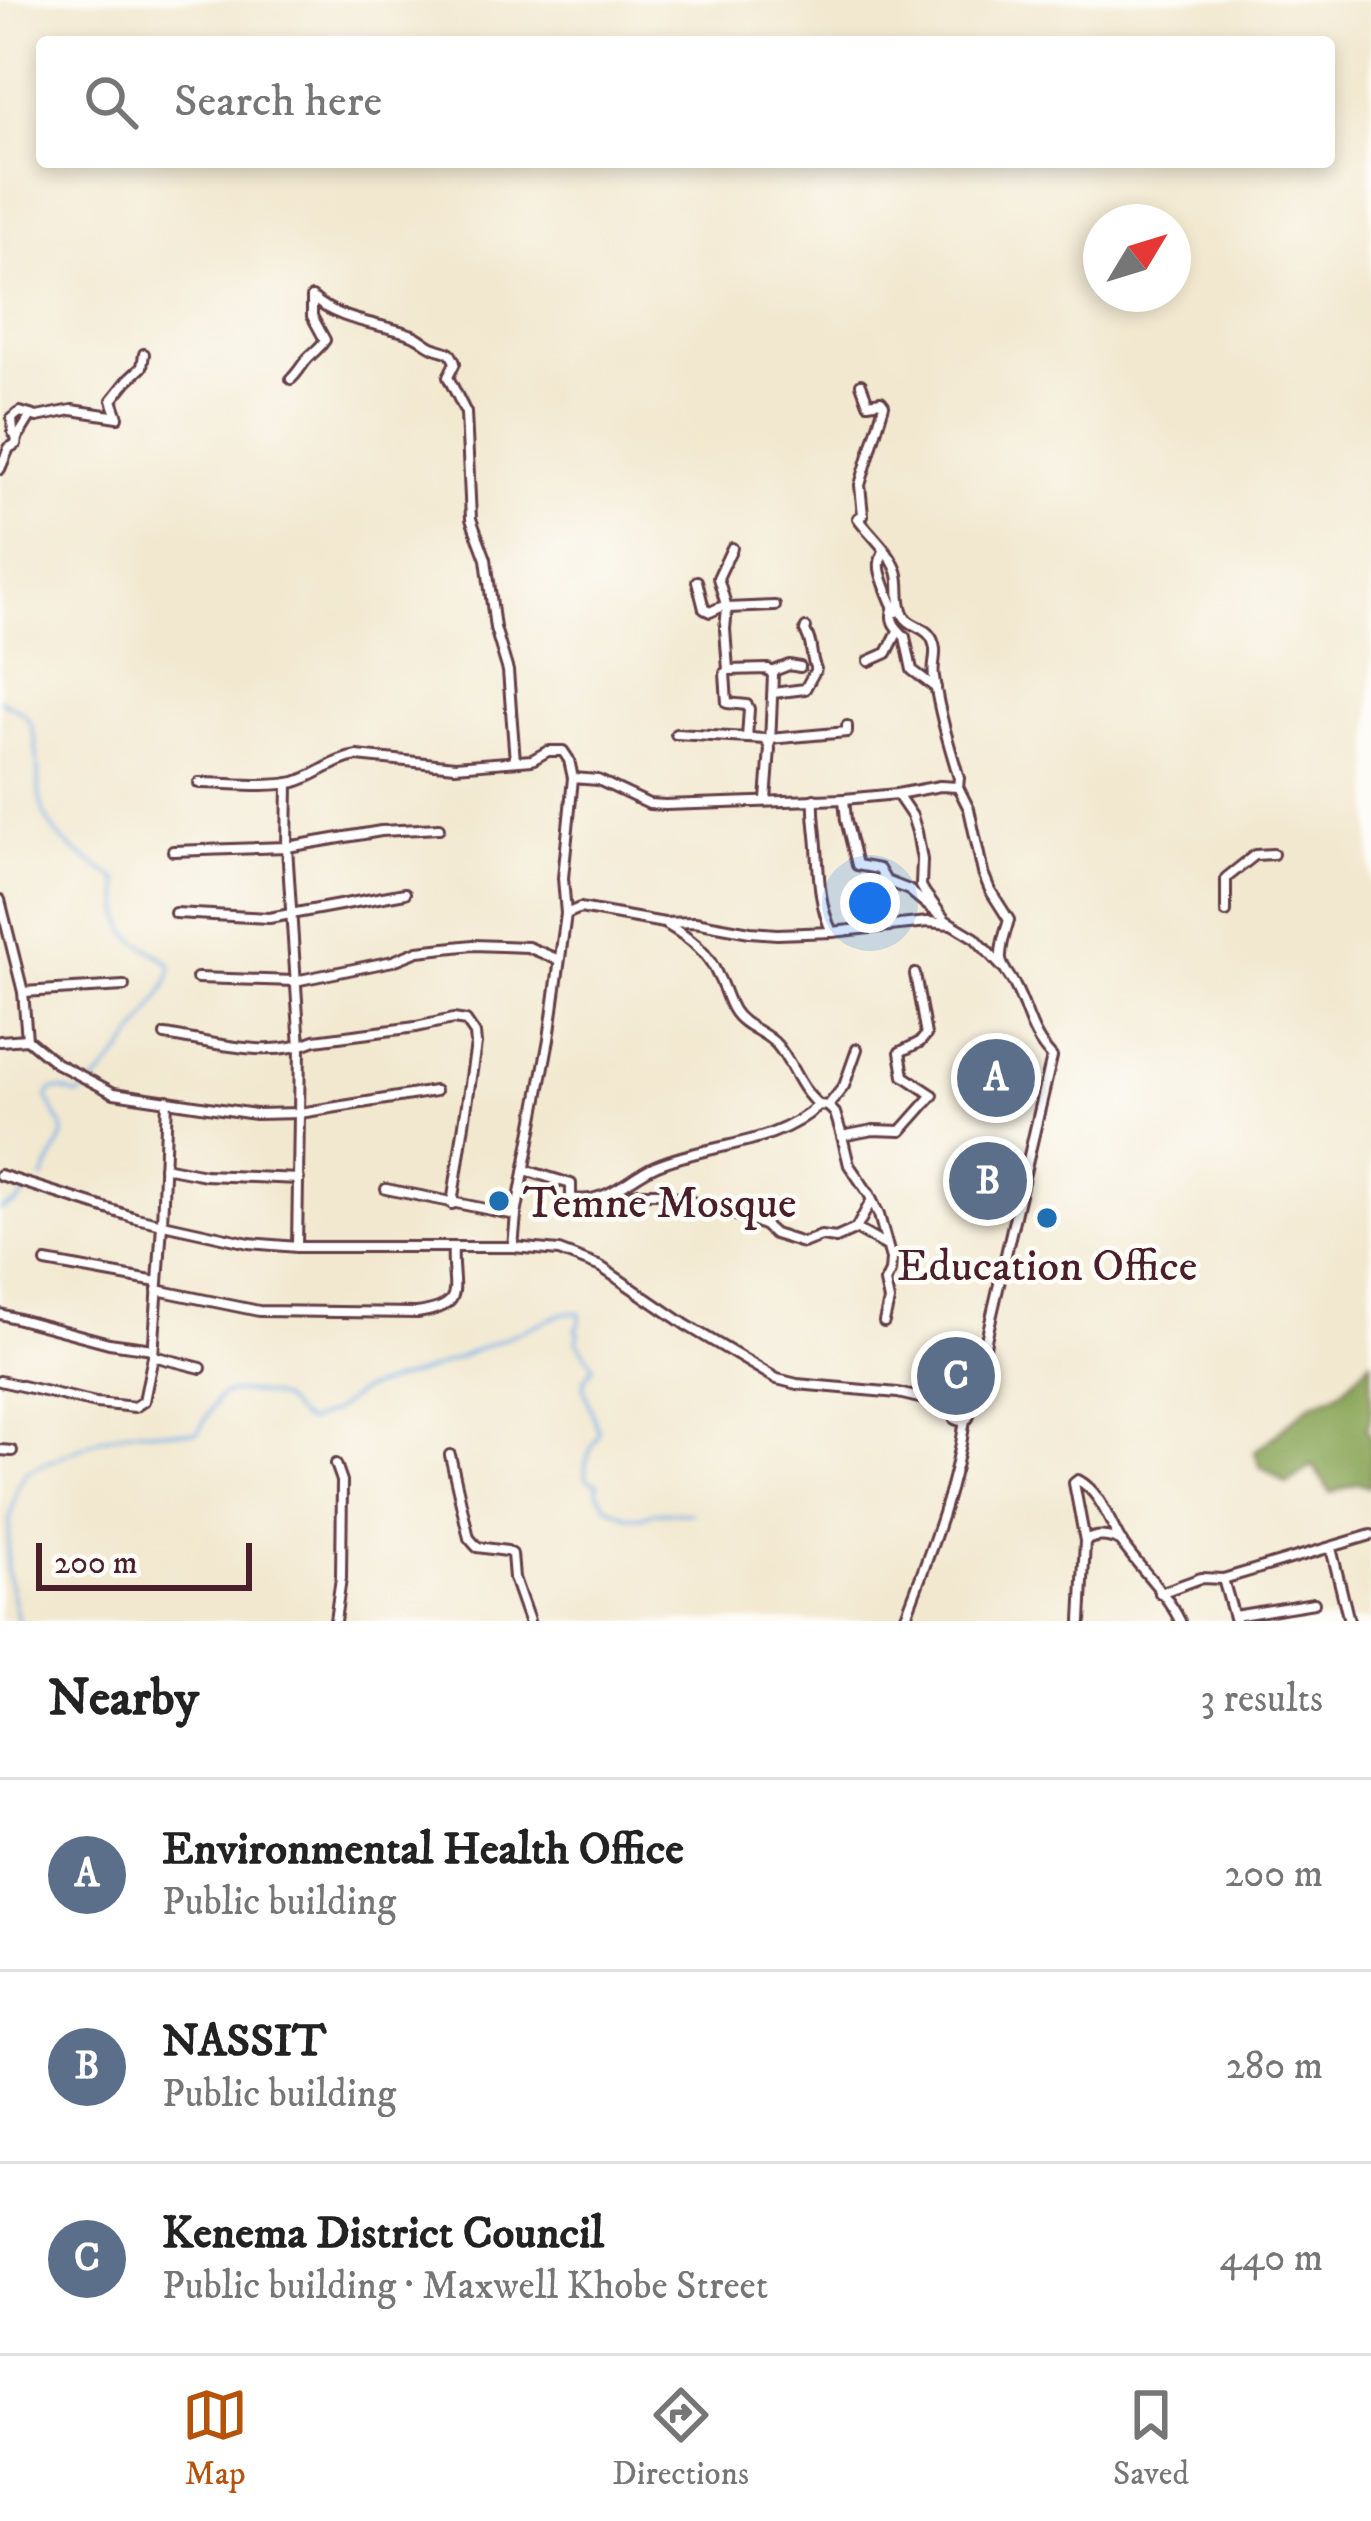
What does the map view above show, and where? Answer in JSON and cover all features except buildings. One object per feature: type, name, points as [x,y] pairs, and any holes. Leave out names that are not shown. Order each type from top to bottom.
[{"type":"street","points":[[291,380],[324,342],[312,316],[312,297],[368,324],[418,337],[453,356],[448,377],[466,413],[471,519],[486,559],[493,616],[508,671],[515,761]]},
{"type":"street","points":[[0,469],[30,417],[72,410],[118,417],[112,400],[142,368],[144,354]]},
{"type":"street","points":[[861,384],[868,403],[881,400],[884,405],[860,485],[863,515],[858,518],[898,572],[903,615]]},
{"type":"street","points":[[732,548],[718,578],[727,608],[727,703],[747,705],[747,738]]},
{"type":"street","points":[[884,551],[879,563],[889,590],[893,623],[905,637],[912,670],[936,688]]},
{"type":"street","points":[[698,581],[704,609],[710,612],[721,607],[775,606]]},
{"type":"street","points":[[893,609],[929,635],[935,647],[933,670],[958,788],[973,823],[983,872],[1009,920],[1002,967]]},
{"type":"street","points":[[772,693],[808,686],[816,669],[806,628]]},
{"type":"street","points":[[869,661],[893,646],[898,631]]},
{"type":"street","points":[[770,672],[789,665],[800,667]]},
{"type":"street","points":[[728,670],[759,668],[773,675],[766,800]]},
{"type":"street","points":[[676,734],[770,741],[847,732],[847,726]]},
{"type":"street","points":[[199,783],[288,783],[357,756],[455,766],[532,760],[548,751],[563,752],[569,760],[573,778],[563,878],[566,914],[513,1246]]},
{"type":"street","points":[[573,778],[598,780],[649,804],[699,806],[958,788]]},
{"type":"street","points":[[288,783],[287,847],[300,1047],[297,1246]]},
{"type":"street","points":[[897,794],[917,832],[921,886],[950,922]]},
{"type":"street","points":[[814,799],[818,884],[832,932]]},
{"type":"street","points":[[844,799],[857,865],[880,869],[886,881],[909,890],[975,938],[1012,979],[1038,1042],[1052,1057],[958,1466],[904,1621]]},
{"type":"street","points":[[173,851],[287,847],[381,831],[439,828]]},
{"type":"street","points":[[1226,912],[1226,878],[1255,855],[1273,854]]},
{"type":"street","points":[[175,913],[247,918],[292,914],[405,892]]},
{"type":"street","points":[[0,900],[23,992],[27,1039]]},
{"type":"street","points":[[863,901],[882,926]]},
{"type":"street","points":[[566,914],[580,908],[664,923],[695,922],[777,934],[950,922]]},
{"type":"street","points":[[867,928],[871,914]]},
{"type":"street","points":[[664,923],[705,953],[734,1012],[776,1045],[800,1078],[805,1094],[835,1113],[849,1165],[869,1194],[891,1258],[884,1322]]},
{"type":"street","points":[[197,979],[295,981],[393,961],[418,951],[473,945],[528,947],[559,960]]},
{"type":"street","points":[[842,1136],[902,1131],[933,1095],[904,1076],[900,1052],[926,1035],[915,974]]},
{"type":"street","points":[[23,992],[124,986]]},
{"type":"street","points":[[165,1035],[249,1048],[300,1047],[315,1040],[453,1019],[466,1021],[476,1044],[452,1204]]},
{"type":"street","points":[[0,1041],[27,1039],[56,1063],[114,1093],[255,1114],[300,1113],[435,1091]]},
{"type":"street","points":[[525,1170],[571,1184],[571,1198],[613,1193],[659,1164],[767,1134],[808,1116],[844,1086],[857,1049]]},
{"type":"street","points":[[0,1382],[96,1403],[139,1406],[146,1396],[153,1352],[167,1100]]},
{"type":"street","points":[[164,1167],[232,1178],[299,1179]]},
{"type":"street","points":[[0,1175],[162,1225],[249,1243],[559,1250],[601,1267],[777,1379],[898,1393],[955,1406]]},
{"type":"street","points":[[386,1190],[516,1215]]},
{"type":"street","points":[[613,1193],[619,1197],[661,1193],[750,1219],[774,1234],[803,1243],[856,1229],[871,1202]]},
{"type":"street","points":[[856,1229],[885,1245]]},
{"type":"street","points":[[46,1262],[259,1311],[417,1313],[442,1309],[454,1295],[453,1247]]},
{"type":"street","points":[[0,1314],[201,1368]]},
{"type":"street","points":[[965,1420],[952,1412],[961,1403],[969,1408]]},
{"type":"street","points":[[0,1450],[12,1451]]},
{"type":"street","points":[[450,1456],[470,1538],[477,1546],[512,1554],[514,1578],[529,1621]]},
{"type":"street","points":[[335,1621],[342,1501],[336,1464]]},
{"type":"street","points":[[1081,1621],[1085,1541],[1076,1481],[1087,1484],[1122,1542],[1180,1621]]},
{"type":"street","points":[[1160,1593],[1371,1535]]},
{"type":"street","points":[[1085,1541],[1106,1537],[1122,1542]]},
{"type":"street","points":[[1331,1548],[1349,1621]]},
{"type":"street","points":[[1222,1579],[1235,1618],[1315,1603]]},
{"type":"green space","points":[[1371,1361],[1367,1431],[1371,1433],[1371,1487],[1358,1483],[1331,1493],[1313,1465],[1287,1484],[1260,1466],[1255,1452],[1311,1404],[1340,1392]]},
{"type":"waterway","points":[[0,700],[22,712],[30,723],[41,802],[50,825],[66,844],[118,881],[126,930],[172,967],[148,1016],[104,1073],[79,1095],[52,1090],[47,1098],[63,1136],[43,1179]]},
{"type":"waterway","points":[[0,1210],[17,1203],[29,1189]]},
{"type":"waterway","points":[[18,1621],[7,1570],[10,1518],[26,1472],[133,1430],[197,1433],[218,1398],[231,1392],[275,1397],[307,1422],[332,1412],[361,1391],[431,1369],[564,1313],[580,1313],[577,1341],[594,1366],[584,1379],[599,1433],[586,1462],[587,1479],[598,1484],[597,1492],[607,1506],[627,1516],[692,1513]]},
{"type":"place","name":"Environmental Health Office","points":[[996,1078]]},
{"type":"place","name":"NASSIT","points":[[988,1181]]},
{"type":"place","name":"Temne Mosque","points":[[499,1201]]},
{"type":"place","name":"Education Office","points":[[1047,1218]]},
{"type":"place","name":"Kenema District Council","points":[[956,1376]]}]
